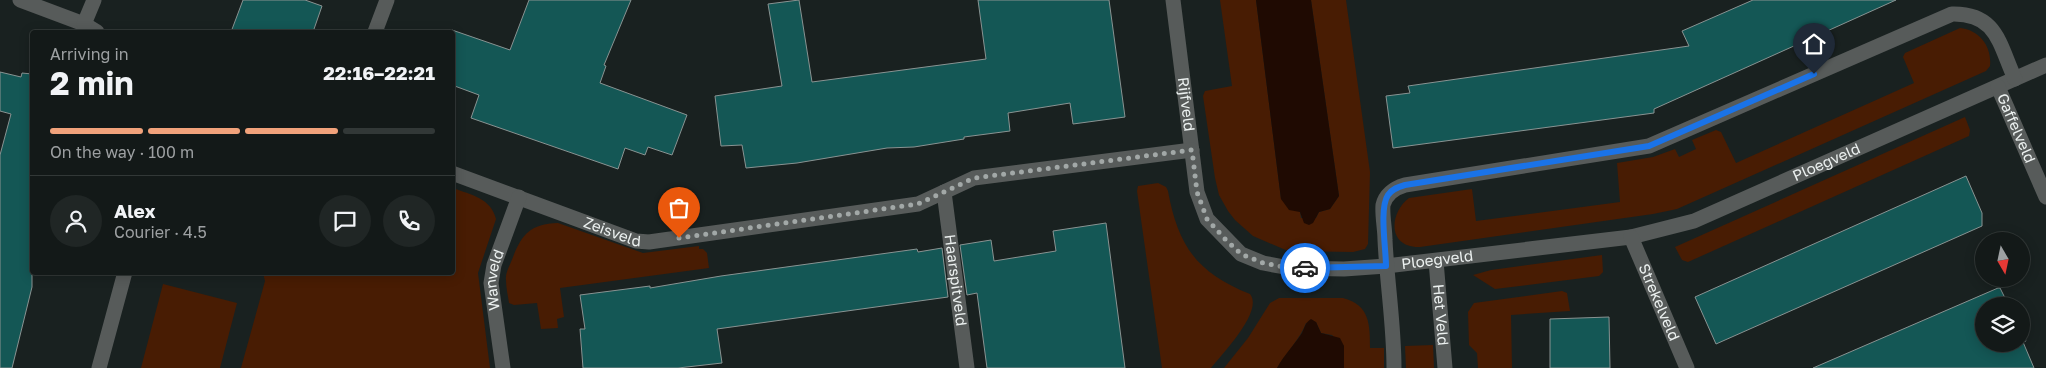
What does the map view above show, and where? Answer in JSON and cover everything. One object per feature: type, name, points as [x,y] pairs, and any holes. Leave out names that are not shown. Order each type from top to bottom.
[{"type":"street","points":[[20,0],[84,24],[94,30]]},
{"type":"street","points":[[84,24],[94,0]]},
{"type":"street","points":[[376,30],[387,0]]},
{"type":"street","name":"Rijfveld","points":[[1173,0],[1197,192],[1207,219],[1241,254],[1263,263],[1290,268],[1344,269],[1386,266]]},
{"type":"street","name":"Ploegveld","points":[[2016,79],[1992,27],[1976,16],[1952,14],[1649,146],[1394,188],[1383,205],[1386,266],[1631,237],[1694,221],[1998,87],[2016,79],[2046,65]]},
{"type":"street","name":"Gaffelveld","points":[[1998,87],[2046,197]]},
{"type":"street","name":"Zeisveld","points":[[455,174],[636,241],[649,242],[918,204],[974,178],[1192,150]]},
{"type":"street","name":"Haarspitveld","points":[[944,192],[967,368]]},
{"type":"street","name":"Wanveld","points":[[503,368],[491,283],[494,265],[519,197]]},
{"type":"street","name":"Strekelveld","points":[[1631,237],[1687,368]]},
{"type":"street","name":"Het Veld","points":[[1436,261],[1445,368]]},
{"type":"street","points":[[1386,266],[1394,343],[1394,368]]},
{"type":"street","points":[[99,368],[124,275]]},
{"type":"shaded area","points":[[1220,0],[1256,0],[1281,199],[1300,212],[1301,218],[1316,218],[1319,212],[1330,209],[1339,196],[1311,0],[1346,0],[1370,172],[1368,244],[1365,249],[1353,252],[1288,251],[1253,236],[1228,211],[1219,195],[1215,178],[1203,96],[1205,91],[1232,86]]},
{"type":"shaded area","points":[[1256,0],[1311,0],[1339,196],[1330,209],[1319,212],[1313,223],[1309,225],[1304,223],[1300,212],[1289,210],[1281,199]]},
{"type":"shaded area","points":[[1960,28],[1967,29],[1979,36],[1987,46],[1990,66],[1986,71],[1677,209],[1420,247],[1409,246],[1397,236],[1395,220],[1402,204],[1409,198],[1472,189],[1476,221],[1620,202],[1617,163],[1653,157],[1675,149],[1679,157],[1696,149],[1692,140],[1716,130],[1721,132],[1736,163],[1914,83],[1903,57],[1905,53]]},
{"type":"shaded area","points":[[1965,117],[1970,130],[1969,136],[1688,262],[1682,260],[1675,247]]},
{"type":"shaded area","points":[[1158,183],[1166,187],[1168,191],[1178,227],[1184,242],[1193,255],[1203,267],[1216,277],[1250,294],[1253,301],[1247,321],[1211,368],[1162,368],[1137,191],[1138,186]]},
{"type":"shaded area","points":[[455,189],[473,195],[490,206],[496,219],[478,273],[490,368],[241,368],[265,281],[264,275],[455,275]]},
{"type":"shaded area","points":[[558,223],[643,253],[699,246],[699,249],[703,249],[707,253],[709,268],[560,288],[564,317],[557,319],[558,328],[541,329],[537,303],[514,305],[509,303],[506,275],[518,245],[527,233],[539,226]]},
{"type":"shaded area","points":[[1602,255],[1603,272],[1599,276],[1495,289],[1473,275],[1491,270]]},
{"type":"shaded area","points":[[163,284],[237,303],[220,368],[141,368]]},
{"type":"shaded area","points":[[1562,291],[1567,293],[1570,311],[1511,315],[1512,368],[1478,368],[1477,353],[1469,345],[1468,312],[1474,303]]},
{"type":"shaded area","points":[[1279,298],[1343,298],[1352,301],[1359,306],[1367,317],[1370,331],[1370,348],[1384,348],[1384,368],[1344,368],[1344,346],[1332,335],[1321,333],[1316,322],[1306,323],[1277,368],[1224,368],[1248,338],[1270,303]]},
{"type":"shaded area","points":[[1311,319],[1316,322],[1321,333],[1340,338],[1344,346],[1344,368],[1277,368],[1302,333],[1306,324]]},
{"type":"shaded area","points":[[1433,345],[1434,368],[1406,368],[1405,346]]},
{"type":"building","points":[[243,0],[305,0],[322,6],[314,30],[232,30]]},
{"type":"building","points":[[529,0],[631,0],[604,65],[606,66],[600,83],[687,115],[672,155],[648,147],[645,155],[625,148],[618,169],[471,118],[479,95],[455,86],[455,31],[510,50]]},
{"type":"building","points":[[799,0],[812,82],[986,59],[978,0],[1109,0],[1125,117],[1073,124],[1070,103],[1008,113],[1010,131],[964,137],[964,139],[914,147],[887,148],[797,163],[746,168],[742,145],[721,146],[715,96],[782,86],[768,4]]},
{"type":"building","points":[[1753,0],[1896,0],[1654,109],[1654,113],[1393,148],[1386,96],[1410,93],[1408,86],[1689,46],[1682,31]]},
{"type":"building","points":[[0,72],[21,77],[22,73],[30,74],[30,275],[32,275],[32,287],[12,368],[0,368],[0,155],[11,114],[0,111]]},
{"type":"building","points":[[1966,176],[1982,213],[1982,226],[1716,344],[1695,297]]},
{"type":"building","points":[[1106,223],[1125,368],[987,368],[977,293],[967,295],[960,245],[991,240],[994,261],[1056,251],[1053,231]]},
{"type":"building","points":[[942,248],[948,297],[717,329],[722,363],[678,368],[583,368],[580,329],[585,329],[580,295],[650,286],[650,288],[721,276],[917,249],[918,252]]},
{"type":"building","points":[[2000,288],[2004,297],[1977,297]]},
{"type":"building","points":[[1975,298],[1975,352],[2027,352],[2034,368],[1813,368]]},
{"type":"building","points":[[1609,317],[1610,368],[1550,368],[1550,319]]},
{"type":"way so far","points":[[679,238],[918,204],[974,178],[1192,150],[1197,192],[1207,219],[1225,239],[1241,254],[1263,263],[1290,268],[1305,268]]},
{"type":"route","points":[[1305,268],[1344,269],[1386,266],[1383,205],[1394,188],[1649,146],[1814,74]]}]
